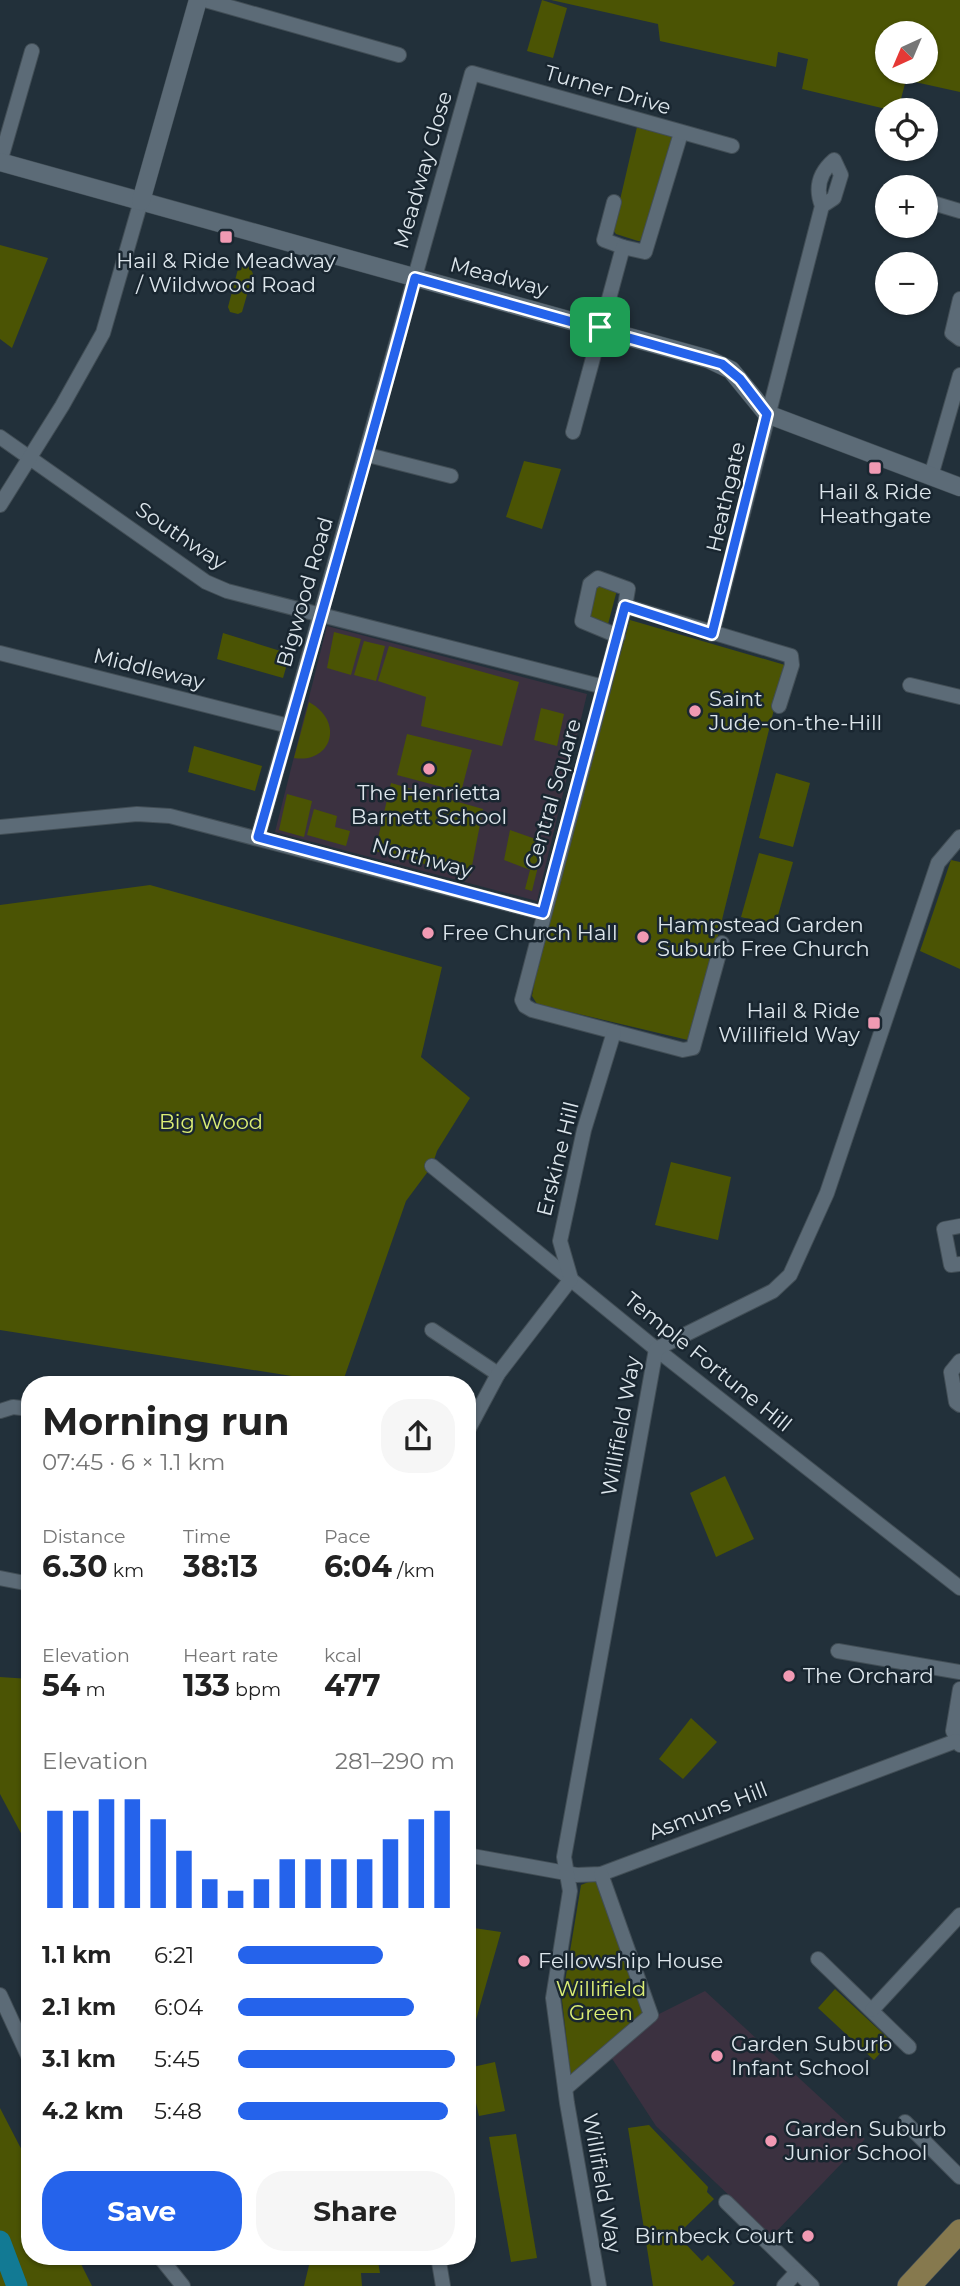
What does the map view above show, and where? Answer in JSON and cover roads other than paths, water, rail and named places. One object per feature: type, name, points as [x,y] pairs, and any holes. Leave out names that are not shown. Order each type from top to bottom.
[{"type":"main road","points":[[919,2283],[960,2231]]},
{"type":"street","points":[[0,505],[62,406],[103,333],[198,0]]},
{"type":"street","points":[[205,0],[399,55]]},
{"type":"street","points":[[0,162],[32,51]]},
{"type":"street","name":"Turner Drive","points":[[472,73],[732,146]]},
{"type":"street","name":"Meadway Close","points":[[415,278],[472,73]]},
{"type":"street","points":[[614,201],[604,240],[645,252],[681,132]]},
{"type":"street","name":"Meadway","points":[[0,162],[600,327],[722,364],[740,379],[767,414]]},
{"type":"street","points":[[938,205],[960,211]]},
{"type":"street","name":"Heathgate","points":[[712,634],[822,206]]},
{"type":"street","points":[[573,432],[623,247]]},
{"type":"street","name":"Bigwood Road","points":[[258,837],[323,615],[343,530],[368,455],[415,278]]},
{"type":"street","points":[[960,299],[952,333],[960,339]]},
{"type":"street","points":[[931,477],[960,375]]},
{"type":"street","points":[[767,414],[960,487]]},
{"type":"street","name":"Southway","points":[[0,437],[206,582],[227,591],[604,687]]},
{"type":"street","points":[[368,455],[451,476]]},
{"type":"street","points":[[618,636],[582,621],[590,584],[598,578],[628,589],[625,606],[791,656],[792,664],[779,706]]},
{"type":"street","name":"Central Square","points":[[614,1032],[525,1006],[523,996],[625,606]]},
{"type":"street","name":"Middleway","points":[[0,653],[289,726]]},
{"type":"street","points":[[910,685],[960,697]]},
{"type":"street","name":"Northway","points":[[0,827],[155,814],[258,837],[543,913]]},
{"type":"street","name":"Willifield Way","points":[[599,2286],[566,2088],[554,1997],[570,1891],[564,1857],[656,1349],[773,1291],[790,1275],[827,1193],[938,863],[960,837]]},
{"type":"street","points":[[614,1032],[683,1050],[693,1048],[722,943]]},
{"type":"street","name":"Erskine Hill","points":[[571,1279],[559,1241],[584,1130],[614,1032]]},
{"type":"street","name":"Temple Fortune Hill","points":[[432,1166],[656,1349],[960,1588]]},
{"type":"street","points":[[960,1226],[944,1229],[951,1265],[960,1264]]},
{"type":"street","points":[[476,1415],[498,1374],[571,1279]]},
{"type":"street","points":[[432,1330],[498,1374]]},
{"type":"street","points":[[960,1361],[951,1372],[956,1402],[960,1405]]},
{"type":"street","points":[[0,1411],[21,1408]]},
{"type":"street","points":[[0,1578],[21,1582]]},
{"type":"street","points":[[838,1651],[960,1672]]},
{"type":"street","points":[[958,1743],[953,1731],[960,1689]]},
{"type":"street","name":"Asmuns Hill","points":[[476,1856],[577,1875],[601,1874],[958,1743]]},
{"type":"street","name":"Willifield Way","points":[[566,2088],[651,2015],[601,1874]]},
{"type":"street","points":[[872,2010],[960,1915]]},
{"type":"street","points":[[818,1959],[909,2047]]},
{"type":"street","points":[[0,1995],[21,2040]]},
{"type":"street","points":[[905,2122],[960,2177]]},
{"type":"street","points":[[726,2202],[812,2286]]},
{"type":"street","points":[[166,2265],[183,2286]]},
{"type":"street","points":[[440,2265],[443,2286]]},
{"type":"street","points":[[784,2286],[797,2272]]},
{"type":"waterway","points":[[0,2241],[17,2286]]},
{"type":"place","name":"Hail & Ride Meadway / Wildwood Road","points":[[226,237]]},
{"type":"place","name":"Hail & Ride Heathgate","points":[[875,468]]},
{"type":"place","name":"Saint Jude-on-the-Hill","points":[[695,711]]},
{"type":"place","name":"The Henrietta Barnett School","points":[[429,769]]},
{"type":"place","name":"Free Church Hall","points":[[428,933]]},
{"type":"place","name":"Hampstead Garden Suburb Free Church","points":[[643,937]]},
{"type":"place","name":"Hail & Ride Willifield Way","points":[[874,1023]]},
{"type":"place","name":"The Orchard","points":[[789,1676]]},
{"type":"place","name":"Fellowship House","points":[[524,1961]]},
{"type":"place","name":"Garden Suburb Infant School","points":[[717,2056]]},
{"type":"place","name":"Garden Suburb Junior School","points":[[771,2141]]},
{"type":"place","name":"Birnbeck Court","points":[[808,2236]]},
{"type":"park label","name":"Big Wood","points":[[211,1122]]},
{"type":"park label","name":"Willifield Green","points":[[601,2001]]}]
